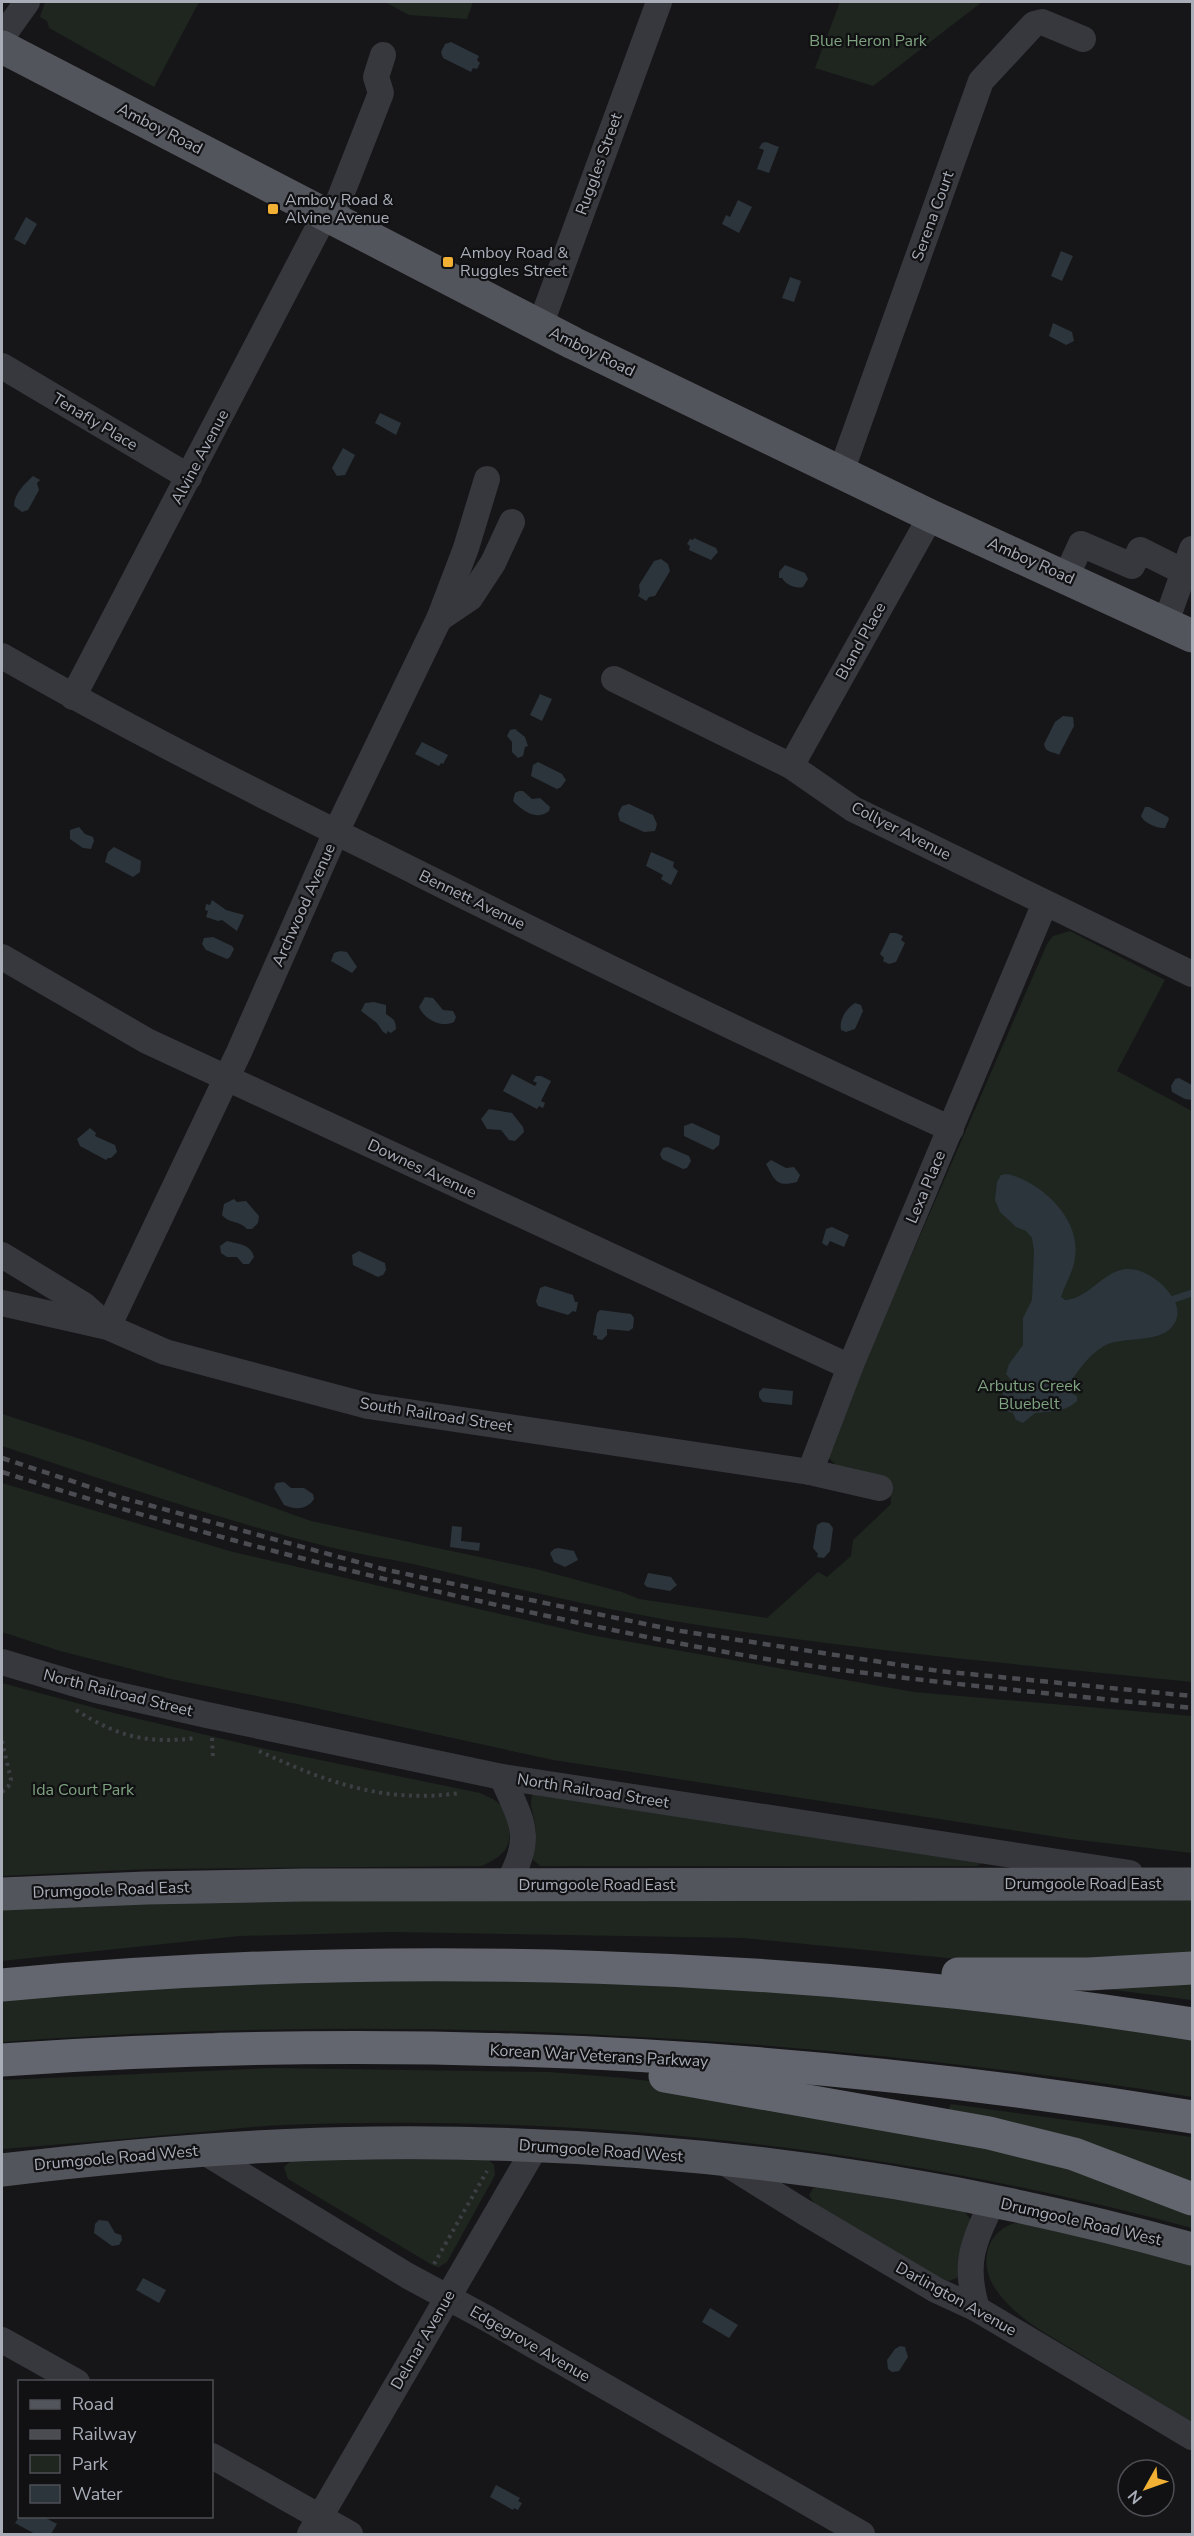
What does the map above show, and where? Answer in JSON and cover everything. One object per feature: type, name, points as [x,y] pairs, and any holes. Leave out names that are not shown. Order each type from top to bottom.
[{"type":"highway","points":[[2,1985],[171,1973],[407,1965],[637,1970],[866,1984],[1098,2010],[1192,2024]]},
{"type":"highway","points":[[716,1974],[904,1970],[943,1974],[1028,1975],[1145,1972],[1192,1968]]},
{"type":"highway","name":"Korean War Veterans Parkway","points":[[2,2060],[123,2053],[290,2049],[537,2052],[677,2058],[843,2071],[999,2089],[1192,2116]]},
{"type":"highway","points":[[537,2052],[989,2133],[1074,2154],[1192,2199]]},
{"type":"main road","name":"Amboy Road","points":[[2,47],[540,326],[931,516],[1179,629]]},
{"type":"main road","name":"Drumgoole Road East","points":[[2,1894],[225,1886],[1192,1883]]},
{"type":"main road","name":"Drumgoole Road West","points":[[2,2170],[201,2150],[375,2143],[536,2146],[720,2160],[857,2177],[993,2201],[1192,2249]]},
{"type":"street","points":[[2,37],[27,2]]},
{"type":"street","name":"Ruggles Street","points":[[540,326],[659,2]]},
{"type":"street","name":"Serena Court","points":[[841,472],[981,81],[1034,24],[1042,22],[1083,39]]},
{"type":"street","name":"Alvine Avenue","points":[[73,697],[328,217],[381,93],[376,77],[383,55]]},
{"type":"street","name":"Tenafly Place","points":[[2,366],[189,477]]},
{"type":"street","name":"Archwood Avenue","points":[[108,1327],[336,832],[439,619],[463,558],[487,478]]},
{"type":"street","name":"Bland Place","points":[[791,766],[931,516]]},
{"type":"street","points":[[439,619],[470,598],[493,563],[512,522]]},
{"type":"street","points":[[1065,577],[1081,544],[1132,566],[1140,550],[1188,560],[1179,629]]},
{"type":"street","name":"Bennett Avenue","points":[[2,656],[73,697],[336,832],[683,1005],[951,1129]]},
{"type":"street","name":"Collyer Avenue","points":[[614,679],[791,766],[854,809],[1192,974]]},
{"type":"street","name":"Lexa Place","points":[[810,1472],[850,1367],[1045,903]]},
{"type":"street","name":"Downes Avenue","points":[[2,957],[147,1041],[850,1367]]},
{"type":"street","points":[[2,1255],[84,1305],[108,1327]]},
{"type":"street","name":"South Railroad Street","points":[[2,1303],[108,1327],[165,1352],[368,1406],[810,1472],[880,1488]]},
{"type":"street","name":"North Railroad Street","points":[[2,1662],[96,1690],[502,1777],[1192,1883]]},
{"type":"street","points":[[502,1777],[518,1810],[524,1834],[522,1854],[507,1885]]},
{"type":"street","name":"Delmar Avenue","points":[[315,2526],[536,2146]]},
{"type":"street","name":"Edgegrove Avenue","points":[[201,2150],[408,2276],[862,2535]]},
{"type":"street","name":"Darlington Avenue","points":[[720,2160],[916,2278],[977,2309],[1192,2437]]},
{"type":"street","points":[[977,2309],[969,2279],[970,2267],[975,2241],[993,2201]]},
{"type":"street","points":[[2,2340],[73,2380]]},
{"type":"street","points":[[213,2457],[315,2526],[350,2535]]},
{"type":"path","points":[[70,1707],[105,1728],[131,1737],[160,1740],[202,1737]]},
{"type":"path","points":[[213,1758],[210,1737],[222,1740]]},
{"type":"path","points":[[2,1741],[11,1780],[2,1792]]},
{"type":"path","points":[[248,1746],[302,1772],[361,1790],[414,1796],[468,1793]]},
{"type":"path","points":[[434,2264],[488,2170],[494,2165]]},
{"type":"green space","points":[[45,2],[199,2],[154,87],[49,28],[47,21],[40,17]]},
{"type":"green space","points":[[385,2],[473,2],[467,19],[409,15]]},
{"type":"green space","name":"Blue Heron Park","points":[[840,2],[982,2],[873,86],[815,68]]},
{"type":"green space","name":"Arbutus Creek Bluebelt","points":[[1070,931],[1165,980],[1117,1071],[1192,1111],[1192,1682],[777,1637],[679,1622],[603,1607],[288,1536],[164,1500],[2,1446],[2,1414],[96,1444],[311,1521],[536,1569],[622,1592],[639,1599],[767,1618],[818,1572],[827,1577],[851,1556],[853,1540],[891,1504],[890,1481],[840,1469],[828,1457],[861,1371],[1047,944],[1053,936]]},
{"type":"green space","points":[[2,1483],[233,1552],[591,1635],[914,1692],[1192,1716],[1192,1853],[1070,1839],[553,1760],[171,1679],[60,1651],[2,1632]]},
{"type":"green space","name":"Ida Court Park","points":[[2,1683],[114,1713],[257,1747],[480,1793],[493,1799],[502,1807],[509,1827],[509,1842],[503,1853],[482,1866],[149,1869],[2,1876]]},
{"type":"green space","points":[[534,1792],[982,1863],[977,1866],[540,1866],[532,1859],[536,1841],[531,1807]]},
{"type":"green space","points":[[1192,1899],[1192,1959],[1039,1967],[743,1938],[391,1932],[240,1936],[2,1961],[2,1910],[155,1902]]},
{"type":"green space","points":[[1192,1977],[1192,2000],[1099,1988]]},
{"type":"green space","points":[[431,1978],[674,1984],[871,1997],[1192,2035],[1192,2097],[1045,2075],[896,2058],[748,2044],[598,2035],[449,2030],[300,2029],[151,2033],[2,2042],[2,1998],[166,1986]]},
{"type":"green space","points":[[273,2068],[549,2072],[625,2078],[911,2123],[1192,2206],[1192,2228],[1081,2200],[969,2177],[742,2142],[628,2131],[513,2125],[399,2123],[284,2125],[2,2149],[2,2080]]},
{"type":"green space","points":[[951,2104],[1192,2137],[1192,2185],[951,2112],[949,2108]]},
{"type":"green space","points":[[293,2159],[489,2160],[494,2165],[495,2175],[447,2262],[439,2267],[288,2179],[284,2167]]},
{"type":"green space","points":[[819,2187],[964,2211],[971,2220],[959,2277],[949,2281],[940,2278],[815,2205],[809,2195],[813,2188]]},
{"type":"green space","points":[[1016,2223],[1192,2265],[1192,2423],[1041,2331],[1004,2300],[989,2275],[987,2254],[996,2234],[1003,2228]]},
{"type":"water","points":[[451,42],[479,56],[477,60],[480,63],[477,69],[473,68],[471,72],[443,58],[441,52],[445,44]]},
{"type":"water","points":[[766,142],[779,147],[769,173],[757,169],[764,150],[759,148],[762,143]]},
{"type":"water","points":[[738,200],[752,207],[739,233],[722,224],[726,215],[730,217]]},
{"type":"water","points":[[26,217],[37,224],[25,245],[14,239]]},
{"type":"water","points":[[1061,251],[1073,256],[1062,281],[1051,276]]},
{"type":"water","points":[[790,277],[801,281],[794,302],[782,298]]},
{"type":"water","points":[[1053,323],[1072,332],[1074,341],[1066,345],[1049,336]]},
{"type":"water","points":[[380,413],[401,423],[396,435],[375,423]]},
{"type":"water","points":[[343,448],[355,455],[345,475],[337,476],[332,468]]},
{"type":"water","points":[[33,476],[40,480],[37,483],[39,490],[28,510],[22,512],[14,506],[14,501],[20,489]]},
{"type":"water","points":[[694,538],[716,548],[718,552],[711,560],[689,550],[690,546],[687,544],[690,539]]},
{"type":"water","points":[[661,559],[668,564],[670,571],[655,596],[649,597],[646,601],[638,596],[639,585],[654,561]]},
{"type":"water","points":[[785,565],[805,573],[808,579],[803,587],[791,586],[779,578],[779,572]]},
{"type":"water","points":[[540,694],[552,699],[542,721],[530,715]]},
{"type":"water","points":[[1063,716],[1073,717],[1074,726],[1059,755],[1048,751],[1044,744],[1055,722]]},
{"type":"water","points":[[515,729],[525,737],[528,746],[525,747],[523,756],[518,758],[512,752],[512,742],[507,736],[510,730]]},
{"type":"water","points":[[422,742],[448,755],[443,764],[439,766],[415,754]]},
{"type":"water","points":[[538,762],[562,774],[566,780],[561,787],[557,789],[531,776],[533,765]]},
{"type":"water","points":[[523,791],[532,799],[540,798],[550,807],[549,811],[535,815],[525,811],[513,801],[515,793]]},
{"type":"water","points":[[629,804],[653,815],[657,824],[655,831],[644,832],[620,821],[618,814],[622,806]]},
{"type":"water","points":[[1145,807],[1168,817],[1165,828],[1159,828],[1143,819],[1141,816]]},
{"type":"water","points":[[79,827],[85,834],[93,837],[91,849],[83,848],[70,839],[70,830]]},
{"type":"water","points":[[114,847],[141,861],[140,872],[133,877],[105,862],[108,852]]},
{"type":"water","points":[[651,852],[674,862],[673,867],[678,871],[671,885],[661,879],[663,875],[646,866]]},
{"type":"water","points":[[212,900],[226,910],[244,915],[237,931],[222,920],[206,917],[208,911],[205,910],[206,904],[210,905]]},
{"type":"water","points":[[890,933],[903,936],[901,940],[905,943],[896,962],[889,964],[883,961],[884,958],[880,954]]},
{"type":"water","points":[[213,937],[232,946],[234,949],[230,957],[227,959],[206,950],[202,944],[204,938]]},
{"type":"water","points":[[347,952],[357,967],[352,973],[331,961],[334,953]]},
{"type":"water","points":[[425,997],[433,998],[443,1010],[453,1011],[456,1017],[454,1022],[444,1024],[434,1022],[425,1016],[419,1007]]},
{"type":"water","points":[[374,1002],[386,1005],[386,1014],[394,1020],[396,1026],[391,1033],[383,1032],[377,1023],[361,1011],[365,1003]]},
{"type":"water","points":[[855,1003],[861,1005],[863,1011],[855,1029],[846,1032],[841,1030],[844,1015]]},
{"type":"water","points":[[512,1074],[535,1086],[537,1083],[533,1081],[536,1076],[551,1081],[541,1101],[545,1103],[543,1108],[539,1106],[537,1109],[503,1091]]},
{"type":"water","points":[[1179,1078],[1192,1085],[1192,1100],[1172,1092],[1171,1086],[1175,1079]]},
{"type":"water","points":[[489,1109],[512,1113],[523,1127],[524,1132],[515,1141],[509,1140],[501,1130],[487,1129],[481,1119]]},
{"type":"water","points":[[692,1123],[720,1136],[719,1145],[713,1150],[684,1136],[684,1126]]},
{"type":"water","points":[[90,1128],[96,1133],[95,1136],[115,1145],[117,1152],[111,1158],[106,1160],[80,1146],[77,1139]]},
{"type":"water","points":[[668,1147],[689,1156],[691,1161],[687,1168],[683,1169],[662,1159],[660,1154],[663,1148]]},
{"type":"water","points":[[771,1160],[786,1168],[794,1167],[800,1175],[797,1182],[784,1184],[776,1180],[766,1164]]},
{"type":"water","points":[[1008,1174],[1034,1185],[1046,1194],[1065,1216],[1072,1229],[1075,1257],[1061,1297],[1065,1300],[1073,1299],[1116,1271],[1134,1269],[1147,1274],[1163,1286],[1177,1307],[1177,1317],[1165,1332],[1156,1336],[1113,1343],[1093,1354],[1083,1364],[1068,1388],[1077,1396],[1077,1401],[1072,1405],[1062,1410],[1035,1413],[1023,1423],[1016,1420],[1013,1413],[1007,1411],[1008,1398],[1002,1394],[1013,1382],[1006,1374],[1009,1364],[1023,1345],[1023,1318],[1032,1300],[1034,1251],[1032,1238],[1000,1212],[995,1200],[997,1182],[1001,1175]]},
{"type":"water","points":[[234,1199],[237,1202],[246,1201],[259,1216],[258,1223],[252,1229],[247,1229],[222,1215],[224,1204]]},
{"type":"water","points":[[832,1227],[849,1235],[844,1247],[830,1241],[827,1246],[822,1243],[826,1229]]},
{"type":"water","points":[[227,1241],[244,1245],[250,1249],[254,1257],[249,1264],[243,1264],[237,1257],[227,1257],[221,1253],[220,1246]]},
{"type":"water","points":[[359,1251],[385,1263],[386,1270],[383,1275],[378,1277],[353,1265],[352,1255]]},
{"type":"water","points":[[545,1286],[573,1295],[575,1302],[578,1302],[576,1312],[573,1311],[568,1315],[538,1306],[536,1301],[540,1288]]},
{"type":"water","points":[[600,1310],[631,1314],[634,1318],[633,1328],[629,1331],[607,1329],[607,1335],[602,1340],[597,1339],[597,1336],[593,1335],[597,1313]]},
{"type":"water","points":[[763,1388],[793,1391],[792,1405],[763,1402],[759,1397],[759,1392]]},
{"type":"water","points":[[284,1482],[291,1488],[304,1488],[313,1494],[314,1499],[308,1505],[300,1508],[284,1505],[274,1488],[276,1483]]},
{"type":"water","points":[[822,1522],[829,1523],[833,1528],[830,1551],[824,1558],[817,1557],[818,1554],[813,1548],[817,1525]]},
{"type":"water","points":[[452,1526],[462,1527],[461,1541],[480,1543],[479,1551],[450,1547]]},
{"type":"water","points":[[558,1548],[574,1551],[578,1560],[565,1567],[554,1562],[550,1553]]},
{"type":"water","points":[[648,1573],[671,1577],[677,1585],[670,1591],[647,1587],[644,1584]]},
{"type":"water","points":[[99,2220],[108,2221],[115,2233],[121,2235],[122,2240],[119,2245],[112,2246],[94,2233],[95,2224]]},
{"type":"water","points":[[143,2278],[166,2290],[159,2303],[136,2290]]},
{"type":"water","points":[[710,2308],[738,2325],[729,2338],[702,2322]]},
{"type":"water","points":[[900,2346],[905,2347],[908,2357],[899,2371],[892,2372],[888,2369],[887,2360]]},
{"type":"water","points":[[496,2485],[520,2498],[518,2501],[522,2503],[518,2510],[514,2508],[513,2510],[490,2497]]},
{"type":"water","points":[[19,2518],[46,2518],[57,2524],[51,2534],[35,2534],[15,2523]]},
{"type":"waterway","points":[[1174,1299],[1192,1293]]},
{"type":"railway","points":[[2,1458],[123,1498],[387,1570],[674,1630],[939,1671],[1192,1696]]},
{"type":"railway","points":[[2,1472],[125,1510],[372,1576],[677,1643],[785,1662],[887,1676],[1192,1708]]},
{"type":"place","name":"Amboy Road & Alvine Avenue","points":[[273,209]]},
{"type":"place","name":"Amboy Road & Ruggles Street","points":[[448,262]]}]
